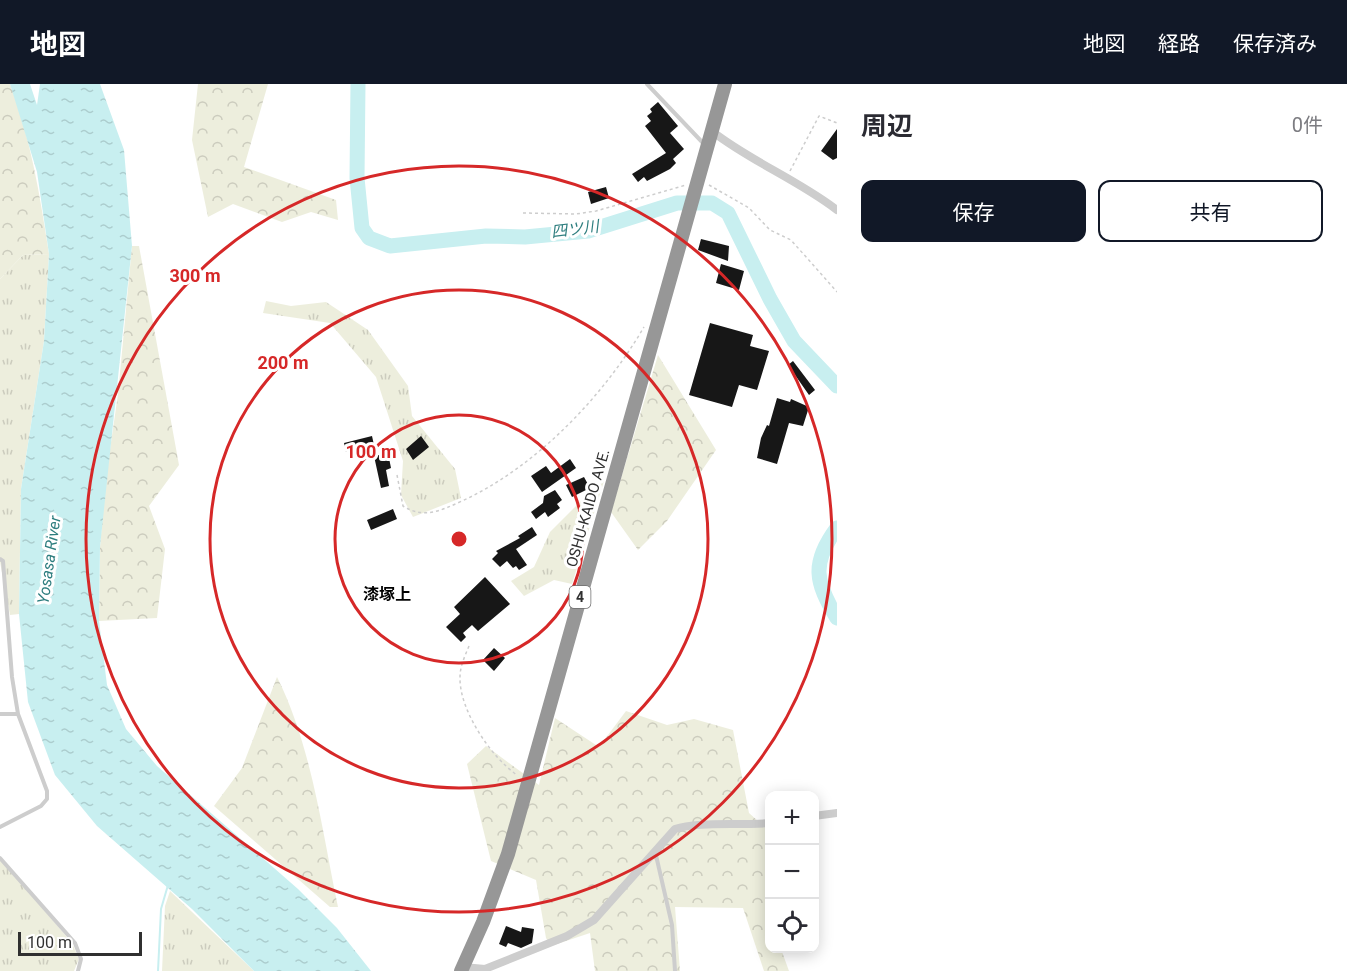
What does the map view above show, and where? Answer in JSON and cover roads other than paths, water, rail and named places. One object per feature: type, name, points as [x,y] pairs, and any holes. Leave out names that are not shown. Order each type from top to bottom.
[{"type":"highway","name":"OSHU-KAIDO AVE.","points":[[462,969],[495,889],[528,783],[725,84]]},
{"type":"street","points":[[713,132],[733,147],[807,187],[837,210]]},
{"type":"street","points":[[819,815],[837,813]]},
{"type":"street","points":[[462,969],[485,969],[588,924],[607,909],[675,829],[687,825],[765,824]]},
{"type":"lane","points":[[647,84],[708,148]]},
{"type":"lane","points":[[0,559],[3,561],[12,677],[18,714],[44,775],[47,800],[41,806],[0,827]]},
{"type":"lane","points":[[0,714],[18,714]]},
{"type":"lane","points":[[655,850],[672,926],[675,971]]},
{"type":"lane","points":[[0,858],[75,943],[81,959],[78,971]]},
{"type":"water","name":"Yosasa River","points":[[10,84],[30,84],[37,105],[40,84],[100,84],[124,150],[132,246],[100,547],[99,621],[107,685],[126,729],[157,766],[298,889],[337,928],[371,971],[254,971],[192,909],[97,826],[55,775],[28,702],[19,614],[21,489],[44,341],[49,254],[37,172]]},
{"type":"waterway","name":"四ツ川","points":[[358,84],[357,178],[362,228],[369,238],[390,246],[486,236],[525,237],[588,231],[677,203],[712,203],[728,213],[770,299],[794,341],[837,386]]},
{"type":"waterway","name":"四ツ川","points":[[837,528],[823,552],[819,573],[824,594],[837,618]]},
{"type":"waterway","points":[[158,971],[161,909],[168,885]]},
{"type":"district","name":"漆塚上","points":[[387,594]]}]
